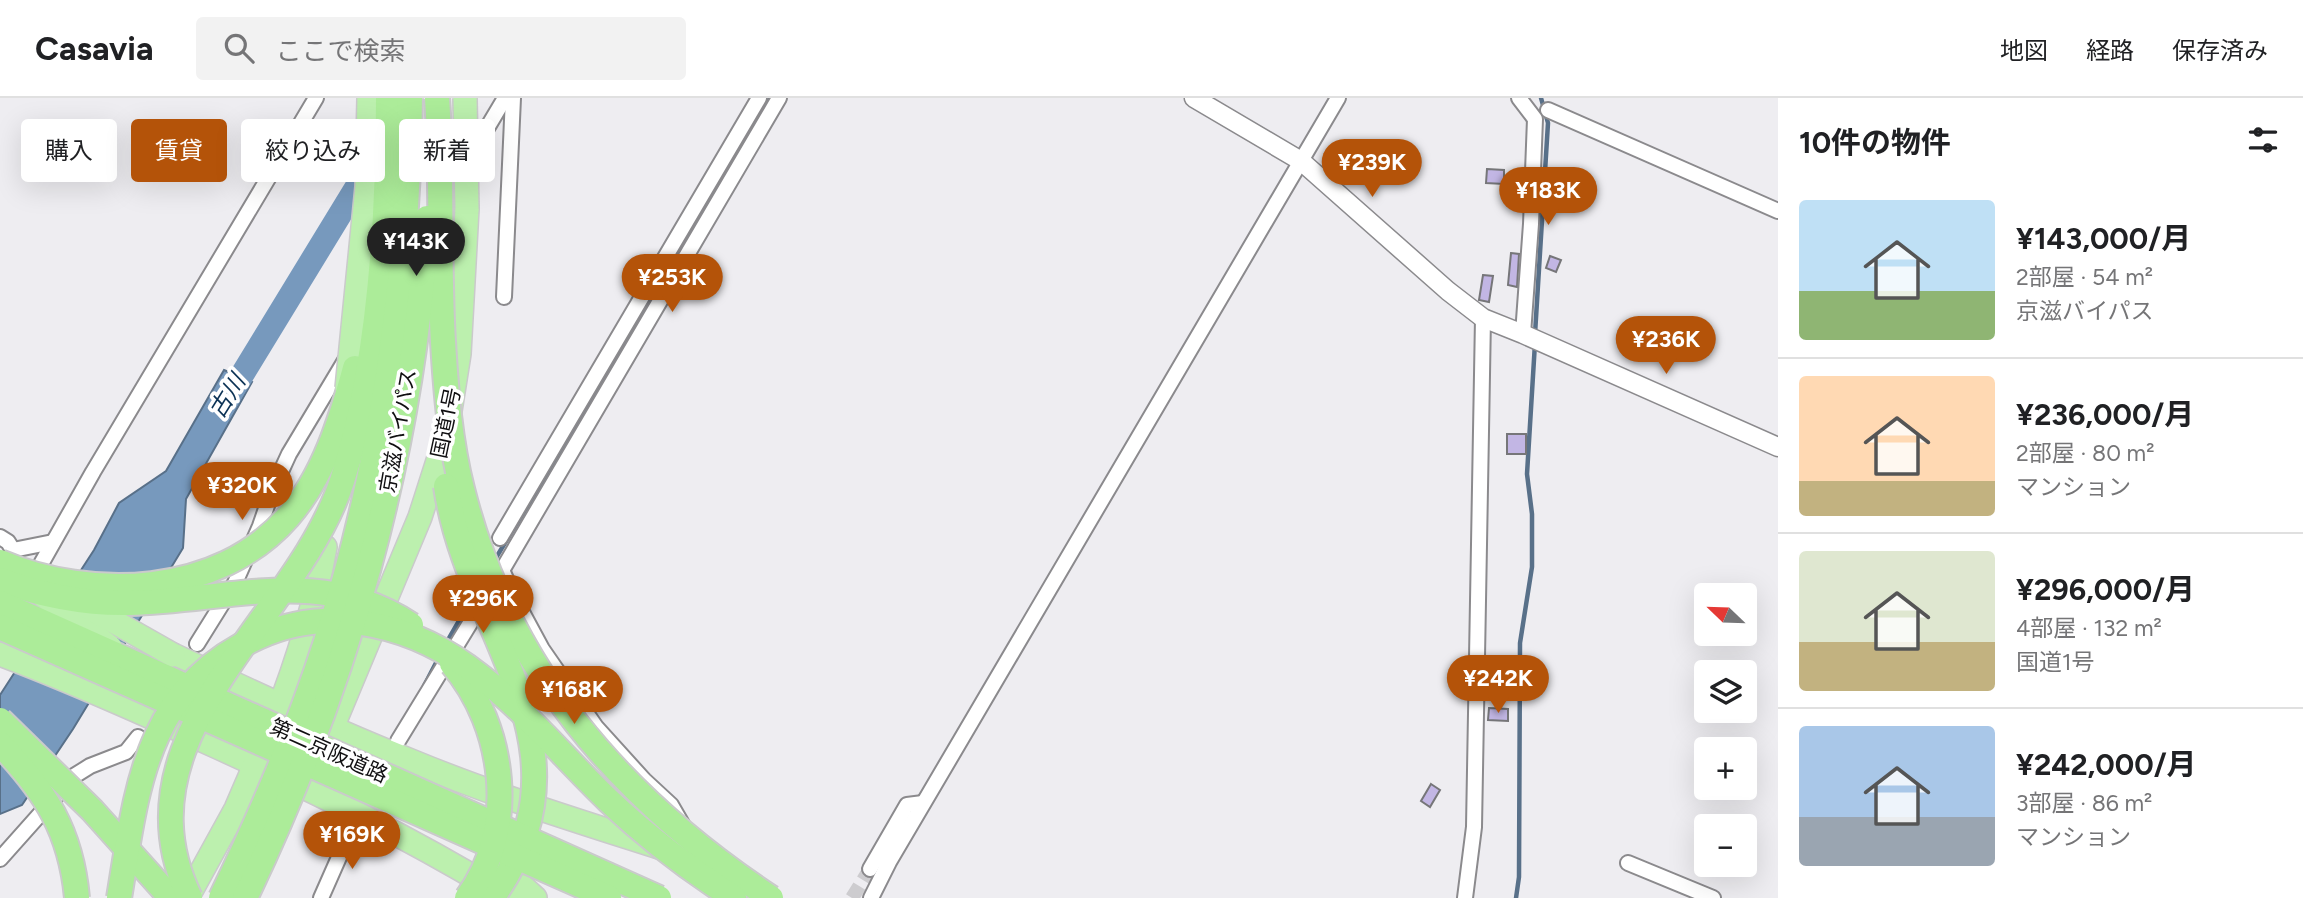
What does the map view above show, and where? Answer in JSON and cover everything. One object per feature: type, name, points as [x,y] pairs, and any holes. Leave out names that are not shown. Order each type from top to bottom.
[{"type":"highway","name":"国道1号","points":[[257,898],[306,788],[296,748],[280,705],[318,583],[342,433],[361,262],[367,187],[369,98]]},
{"type":"highway","points":[[188,898],[173,843],[171,815],[179,761],[205,702],[298,570],[314,542],[341,485],[360,420],[373,335],[383,233],[388,98]]},
{"type":"highway","name":"京滋バイパス","points":[[296,748],[378,442],[394,341],[406,230],[410,98]]},
{"type":"highway","name":"京滋バイパス","points":[[296,748],[335,680],[366,580],[398,442],[419,303],[426,232],[431,98]]},
{"type":"highway","points":[[437,98],[443,461],[453,525],[474,587],[521,699],[532,744],[535,774],[534,798],[520,849],[492,898]]},
{"type":"highway","name":"国道1号","points":[[188,898],[218,844],[256,764],[296,748],[332,727],[420,517],[446,436],[459,354],[467,209],[465,98]]},
{"type":"highway","points":[[3,558],[43,576],[103,586],[133,586],[162,583],[222,565],[267,538],[306,493],[335,433],[360,350],[383,233]]},
{"type":"highway","points":[[443,340],[455,455],[470,519],[498,593],[534,664],[582,733],[635,791],[701,848],[771,898]]},
{"type":"highway","points":[[3,558],[156,680],[187,699],[401,794],[435,814],[471,841],[535,898]]},
{"type":"highway","points":[[3,558],[173,655],[280,705],[484,789],[691,858],[785,898]]},
{"type":"highway","points":[[0,578],[53,597],[108,603],[262,590],[327,592],[371,603],[409,624],[462,675],[486,720],[493,742],[499,786],[498,810],[489,854],[467,898]]},
{"type":"highway","name":"第二京阪道路","points":[[0,603],[659,898]]},
{"type":"highway","points":[[119,898],[141,773],[159,730],[178,699],[203,673],[235,648],[293,624],[337,620],[376,625],[399,632],[429,644],[459,661],[503,696],[641,831],[680,862],[734,898]]},
{"type":"highway","name":"第二京阪道路","points":[[0,629],[609,898]]},
{"type":"highway","points":[[0,654],[137,710],[256,764],[390,829],[509,898]]},
{"type":"highway","points":[[222,898],[301,742],[280,705]]},
{"type":"highway","points":[[0,720],[83,801],[171,898]]},
{"type":"highway","points":[[0,744],[38,787],[53,811],[70,855],[77,898]]},
{"type":"highway","points":[[296,748],[288,750],[303,772],[306,788]]},
{"type":"highway","points":[[245,898],[296,748]]},
{"type":"street","points":[[0,629],[41,566],[316,98]]},
{"type":"street","points":[[197,644],[235,583],[289,454],[505,98]]},
{"type":"street","points":[[504,297],[513,98]]},
{"type":"street","points":[[398,741],[502,570],[779,98]]},
{"type":"street","points":[[1194,98],[1301,161],[1448,291],[1483,318],[1778,447]]},
{"type":"street","points":[[871,898],[923,803],[1338,98]]},
{"type":"street","points":[[1519,98],[1535,119]]},
{"type":"street","points":[[500,538],[755,104],[767,119]]},
{"type":"street","points":[[1530,337],[1535,119],[1547,104],[1778,211]]},
{"type":"street","points":[[636,307],[650,316]]},
{"type":"street","points":[[1465,898],[1474,827],[1483,318]]},
{"type":"street","points":[[519,505],[534,514]]},
{"type":"street","points":[[0,537],[8,542],[3,558]]},
{"type":"street","points":[[3,558],[53,542]]},
{"type":"street","points":[[0,578],[11,558],[3,558]]},
{"type":"street","points":[[502,570],[542,649],[596,727],[680,817],[691,858]]},
{"type":"street","points":[[0,859],[74,776],[89,766],[126,752],[138,737]]},
{"type":"street","points":[[870,869],[907,805],[923,803]]},
{"type":"street","points":[[321,898],[351,830]]},
{"type":"street","points":[[1628,863],[1713,898]]},
{"type":"water","points":[[224,370],[252,382],[186,499],[183,548],[73,729],[22,805],[0,814],[0,695],[94,550],[119,503],[166,471]]},
{"type":"building","points":[[1487,169],[1504,170],[1504,184],[1486,183]]},
{"type":"building","points":[[1511,253],[1519,254],[1517,287],[1508,285]]},
{"type":"building","points":[[1550,256],[1561,260],[1556,272],[1546,268]]},
{"type":"building","points":[[1483,275],[1493,276],[1489,302],[1479,300]]},
{"type":"building","points":[[1507,434],[1526,434],[1526,454],[1507,454]]},
{"type":"building","points":[[1489,708],[1508,709],[1508,721],[1488,720]]},
{"type":"building","points":[[1431,784],[1440,790],[1430,807],[1421,801]]},
{"type":"waterway","points":[[494,561],[633,333],[769,98]]},
{"type":"waterway","points":[[1535,334],[1548,123],[1541,98]]},
{"type":"waterway","name":"古川","points":[[223,406],[360,182]]},
{"type":"waterway","points":[[1516,898],[1519,877],[1520,643],[1532,567],[1532,514],[1527,474],[1535,343]]},
{"type":"waterway","points":[[445,645],[472,598]]},
{"type":"waterway","points":[[424,686],[438,659]]},
{"type":"tunnel","points":[[852,898],[870,869]]}]
